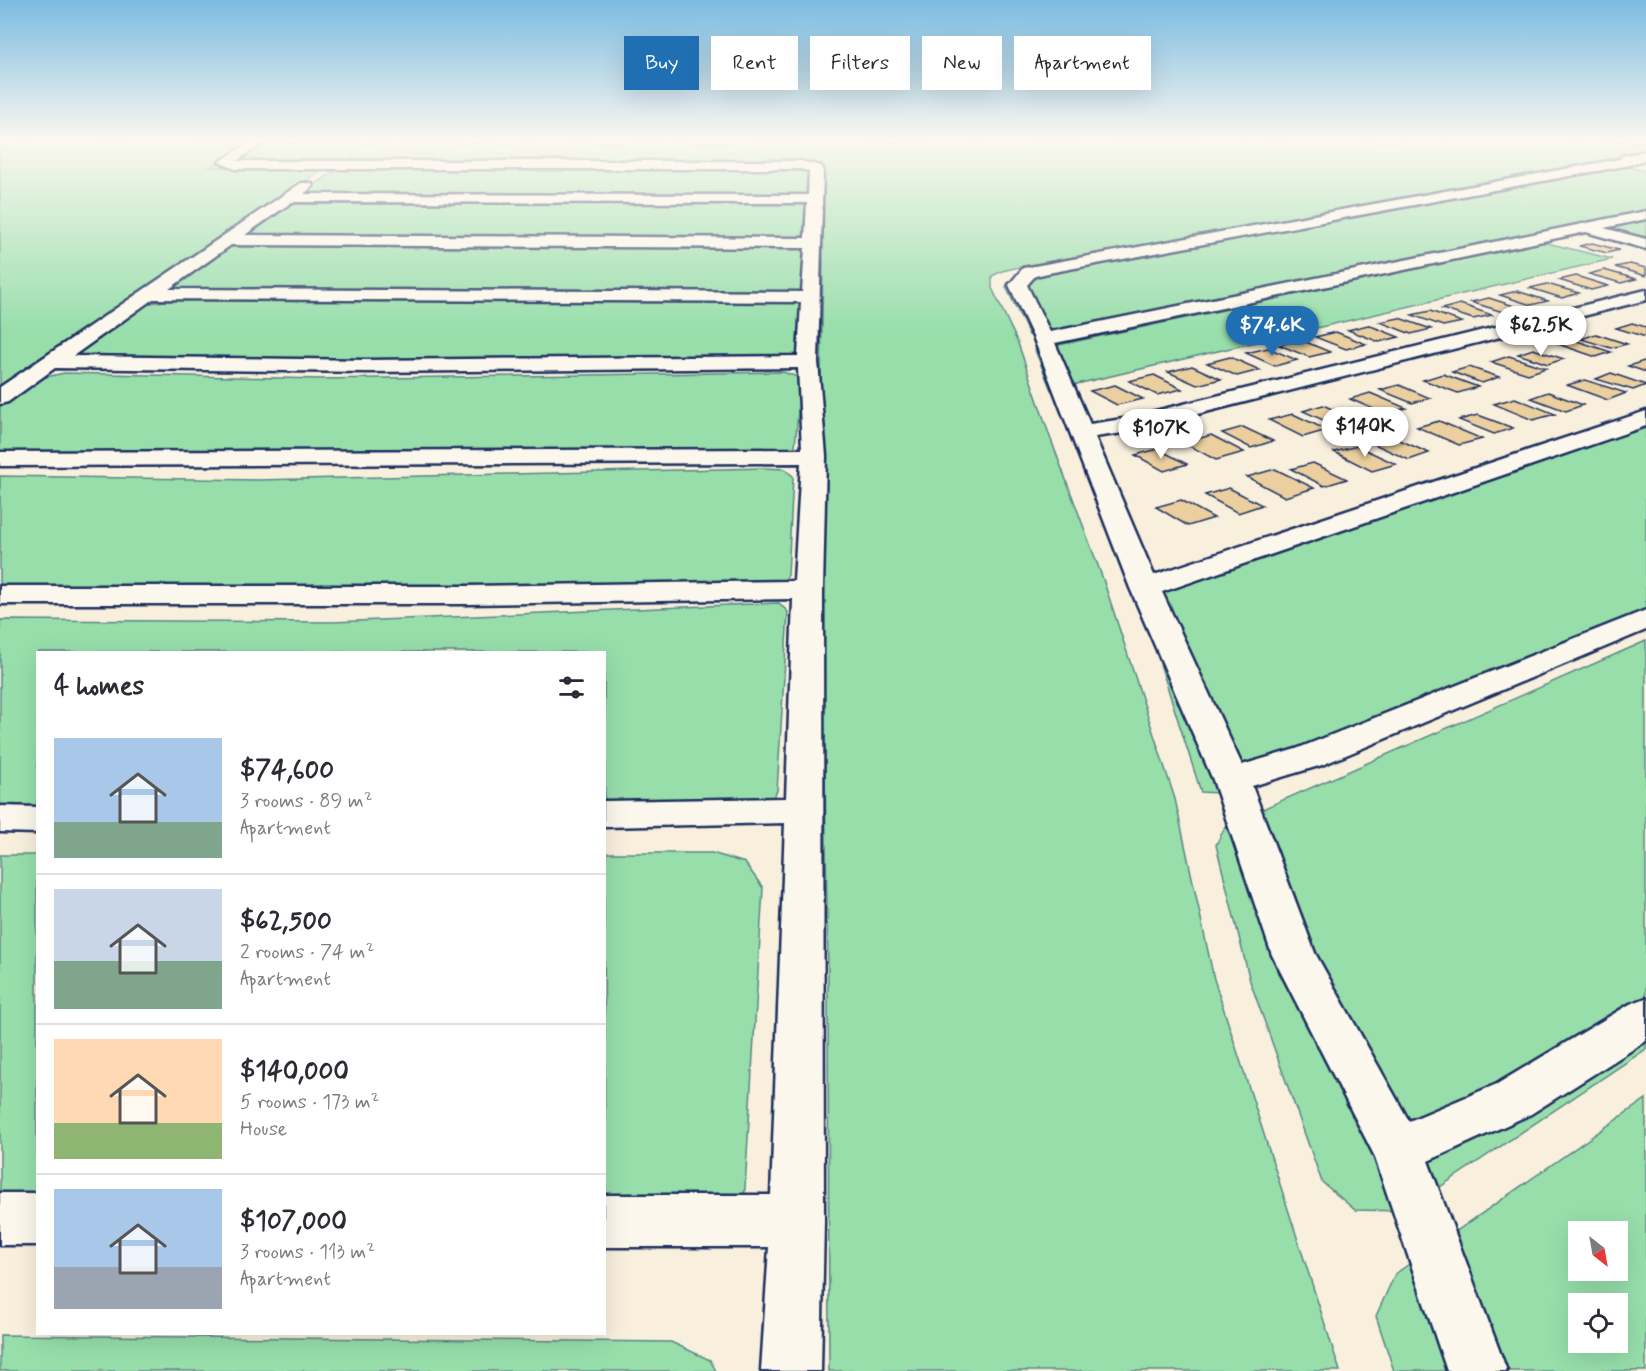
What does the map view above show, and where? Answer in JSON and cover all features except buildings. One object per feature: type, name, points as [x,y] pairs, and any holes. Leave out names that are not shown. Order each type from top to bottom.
[{"type":"street","points":[[0,397],[278,205]]},
{"type":"street","points":[[791,1371],[808,590],[814,456],[808,362],[815,205]]},
{"type":"street","points":[[1395,205],[1029,272],[1018,285],[1044,339],[1144,588],[1231,780],[1294,956],[1398,1150],[1477,1371]]},
{"type":"street","points":[[1044,339],[1646,215]]},
{"type":"street","points":[[1588,228],[1646,244]]},
{"type":"street","points":[[228,240],[814,243]]},
{"type":"street","points":[[149,294],[812,297]]},
{"type":"street","points":[[1081,432],[1123,426],[1646,295]]},
{"type":"street","points":[[48,362],[367,366],[808,362]]},
{"type":"street","points":[[1144,588],[1646,418]]},
{"type":"street","points":[[0,459],[814,456]]},
{"type":"street","points":[[0,596],[468,595],[808,590]]},
{"type":"street","points":[[1231,780],[1309,757],[1646,619]]},
{"type":"street","points":[[606,814],[805,810]]},
{"type":"street","points":[[0,819],[36,819]]},
{"type":"street","points":[[1398,1150],[1514,1099],[1646,1017]]},
{"type":"street","points":[[0,1219],[36,1219]]},
{"type":"street","points":[[606,1221],[796,1221]]},
{"type":"green space","points":[[0,205],[270,205],[0,387]]},
{"type":"green space","points":[[288,205],[807,205],[803,239],[247,237],[243,234]]},
{"type":"green space","points":[[821,205],[1370,205],[1024,266],[992,276],[992,288],[1018,343],[1103,579],[1175,799],[1214,979],[1340,1371],[829,1371],[828,975],[820,435],[823,264]]},
{"type":"green space","points":[[1411,205],[1646,205],[1646,216],[1046,338],[1029,335],[1006,287],[1008,282],[1023,273]]},
{"type":"green space","points":[[1646,220],[1646,246],[1604,229]]},
{"type":"green space","points":[[1543,242],[1612,259],[1051,390],[1035,350]]},
{"type":"green space","points":[[243,243],[453,247],[805,247],[802,292],[795,294],[171,291],[168,288],[230,246]]},
{"type":"green space","points":[[178,299],[799,302],[803,306],[798,355],[795,359],[772,363],[67,358],[144,304]]},
{"type":"green space","points":[[783,372],[801,378],[795,446],[787,454],[0,461],[0,405],[37,379],[64,373],[320,379]]},
{"type":"green space","points":[[1646,427],[1646,619],[1236,794],[1201,792],[1136,589],[1405,506]]},
{"type":"green space","points":[[784,469],[793,476],[788,575],[781,585],[0,597],[0,476],[258,480]]},
{"type":"green space","points":[[779,603],[788,612],[777,791],[766,809],[606,822],[606,651],[36,651],[36,830],[0,829],[0,620],[333,622]]},
{"type":"green space","points":[[1646,641],[1646,1049],[1404,1211],[1355,1210],[1322,1182],[1250,981],[1216,845],[1226,825]]},
{"type":"green space","points":[[606,853],[712,853],[745,863],[763,888],[744,1204],[606,1241]]},
{"type":"green space","points":[[0,855],[36,855],[36,1242],[0,1242]]},
{"type":"green space","points":[[1646,1099],[1646,1371],[1394,1371],[1376,1316],[1395,1274]]},
{"type":"green space","points":[[0,1335],[671,1342],[710,1360],[716,1371],[0,1371]]}]
